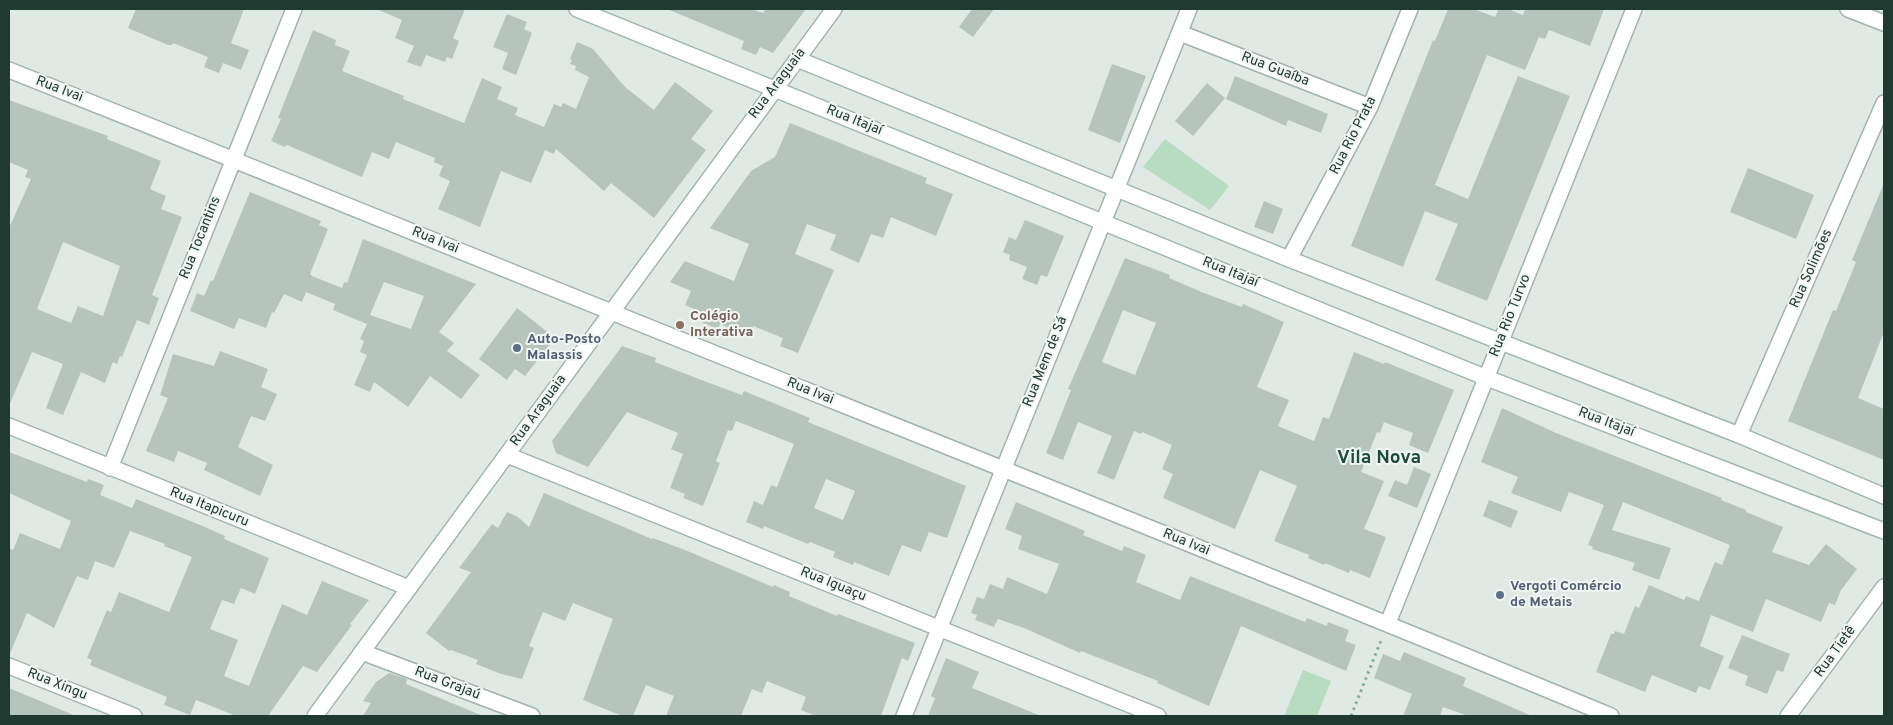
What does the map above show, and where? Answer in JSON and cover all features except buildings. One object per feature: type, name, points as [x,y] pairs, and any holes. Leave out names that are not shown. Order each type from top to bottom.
[{"type":"street","name":"Rua Tocantins","points":[[110,468],[294,9]]},
{"type":"street","name":"Rua Itajaí","points":[[577,9],[1487,378],[1884,531]]},
{"type":"street","name":"Rua Araguaia","points":[[315,716],[834,9]]},
{"type":"street","name":"Rua Mem de Sá","points":[[904,716],[1189,9]]},
{"type":"street","name":"Rua Rio Prata","points":[[1289,259],[1370,107],[1410,9]]},
{"type":"street","name":"Rua Rio Turvo","points":[[1388,623],[1634,9]]},
{"type":"street","points":[[1848,9],[1884,23]]},
{"type":"street","name":"Rua Guaíba","points":[[1180,33],[1370,107]]},
{"type":"street","points":[[797,59],[1289,259],[1739,435],[1884,496]]},
{"type":"street","name":"Rua Ivai","points":[[9,70],[233,158],[611,312],[1388,623],[1611,716]]},
{"type":"street","name":"Rua Solimões","points":[[1739,435],[1884,103]]},
{"type":"street","name":"Rua Itapicuru","points":[[9,426],[409,588]]},
{"type":"street","name":"Rua Iguaçu","points":[[507,455],[1158,716]]},
{"type":"street","name":"Rua Tietê","points":[[1788,716],[1884,587]]},
{"type":"street","name":"Rua Grajaú","points":[[362,652],[532,716]]},
{"type":"street","name":"Rua Xingu","points":[[9,666],[134,716]]},
{"type":"path","points":[[1351,716],[1388,623]]},
{"type":"green space","points":[[1165,139],[1229,186],[1210,210],[1143,167]]},
{"type":"green space","points":[[1303,670],[1331,681],[1317,716],[1284,716]]},
{"type":"place","name":"Colégio Interativa","points":[[680,325]]},
{"type":"place","name":"Auto-Posto Malassis","points":[[517,348]]},
{"type":"place","name":"Vergoti Comércio de Metais","points":[[1500,595]]},
{"type":"district","name":"Vila Nova","points":[[1379,459]]}]
